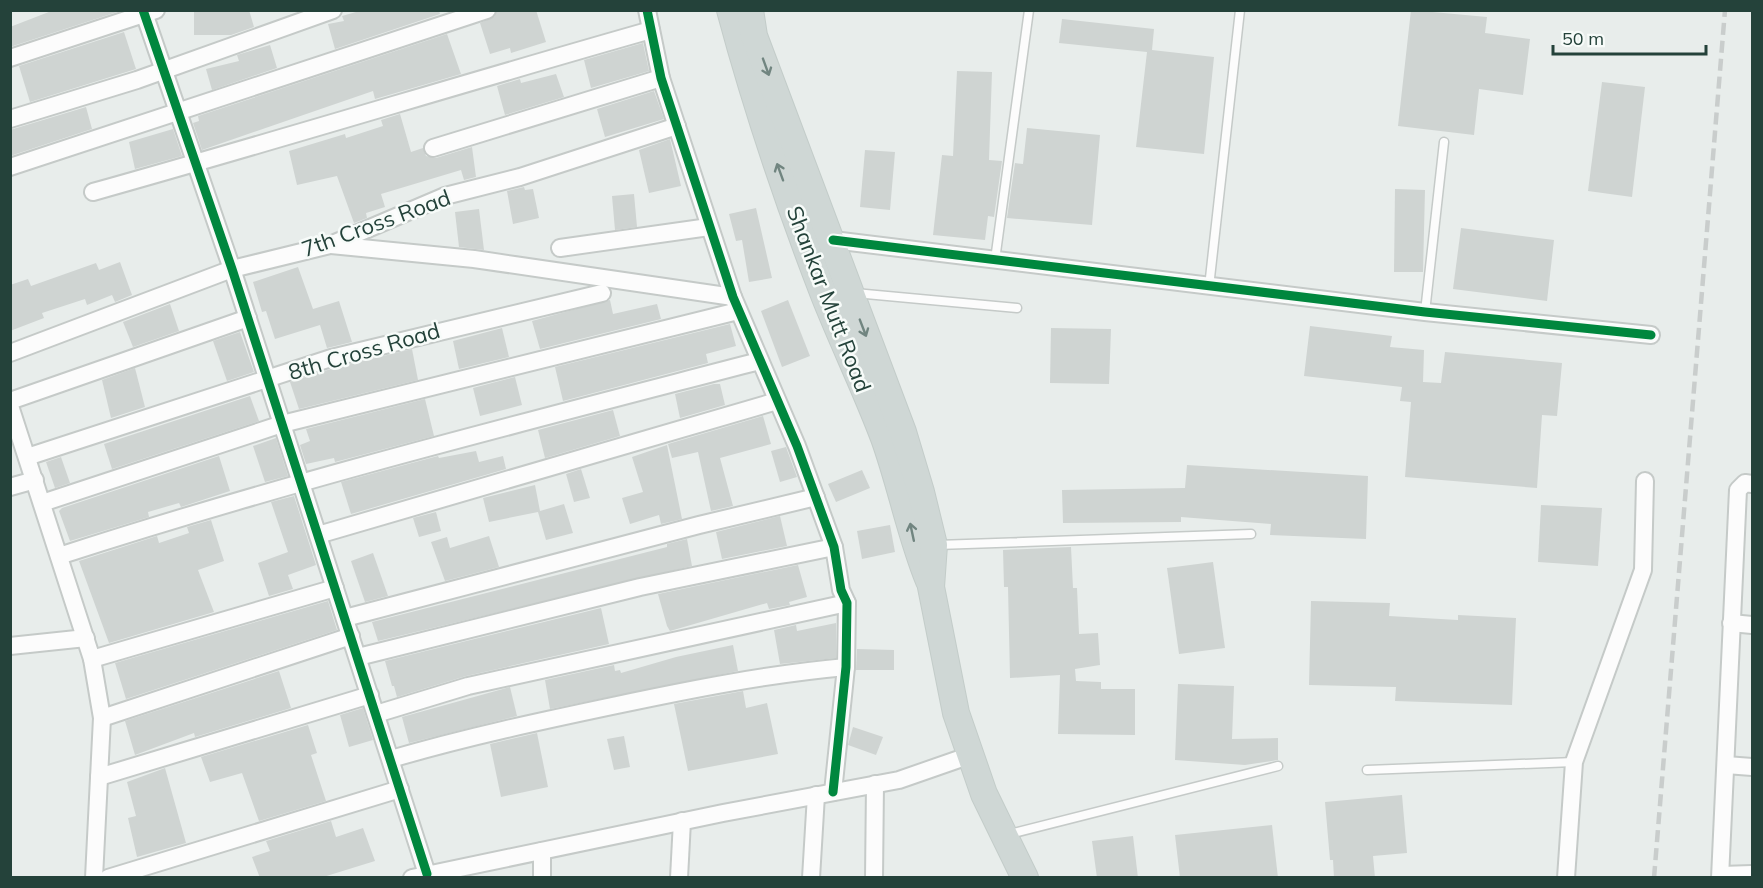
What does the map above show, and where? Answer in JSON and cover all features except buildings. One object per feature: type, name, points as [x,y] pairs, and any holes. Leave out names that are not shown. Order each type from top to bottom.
[{"type":"main road","name":"Shankar Mutt Road","points":[[730,10],[753,97],[824,295],[884,436],[903,494],[915,547],[931,587],[956,713],[968,756],[1003,836],[1025,878]]},
{"type":"main road","name":"Shankar Mutt Road","points":[[750,10],[754,36],[809,188],[833,240],[849,292],[903,432],[934,545],[931,587]]},
{"type":"street","points":[[10,119],[165,70],[333,10]]},
{"type":"street","points":[[10,167],[180,113],[487,10]]},
{"type":"street","points":[[647,10],[661,78],[709,227],[735,304],[816,497],[834,547],[842,590],[847,603],[846,667],[811,878]]},
{"type":"street","points":[[10,58],[148,12],[391,759],[400,789],[417,876],[899,780],[968,756]]},
{"type":"street","points":[[93,192],[651,30]]},
{"type":"street","points":[[434,148],[661,78]]},
{"type":"street","name":"7th Cross Road","points":[[10,353],[232,269],[330,245],[445,196],[520,177],[677,126]]},
{"type":"street","points":[[560,248],[709,227]]},
{"type":"street","points":[[833,240],[1425,312],[1651,334]]},
{"type":"street","points":[[330,245],[474,259],[735,304]]},
{"type":"street","name":"8th Cross Road","points":[[27,457],[331,357],[602,293]]},
{"type":"street","points":[[42,503],[282,424],[735,304]]},
{"type":"street","points":[[94,878],[102,718],[92,659],[10,404],[248,318]]},
{"type":"street","points":[[59,556],[167,521],[301,483],[759,361]]},
{"type":"street","points":[[318,535],[777,401]]},
{"type":"street","points":[[10,487],[35,480]]},
{"type":"street","points":[[1566,878],[1574,762],[1643,570],[1645,481]]},
{"type":"street","points":[[1752,484],[1745,483],[1738,490],[1720,876],[1752,874]]},
{"type":"street","points":[[345,618],[699,525],[816,497]]},
{"type":"street","points":[[358,657],[640,587],[834,547]]},
{"type":"street","points":[[92,659],[335,588]]},
{"type":"street","points":[[376,714],[468,686],[847,603]]},
{"type":"street","points":[[1731,623],[1752,625]]},
{"type":"street","points":[[102,718],[351,636]]},
{"type":"street","points":[[10,646],[86,638]]},
{"type":"street","points":[[391,759],[471,735],[636,701],[779,673],[846,667]]},
{"type":"street","points":[[99,777],[370,695]]},
{"type":"street","points":[[1726,765],[1752,766]]},
{"type":"street","points":[[874,878],[875,784]]},
{"type":"street","points":[[108,878],[400,789]]},
{"type":"street","points":[[679,878],[682,822]]},
{"type":"street","points":[[542,851],[542,878]]},
{"type":"lane","points":[[995,260],[1029,10]]},
{"type":"lane","points":[[1209,286],[1240,10]]},
{"type":"lane","points":[[1425,312],[1444,142]]},
{"type":"lane","points":[[849,292],[1017,308]]},
{"type":"lane","points":[[934,545],[1251,534]]},
{"type":"lane","points":[[1367,770],[1574,762]]},
{"type":"lane","points":[[1003,836],[1278,766]]},
{"type":"railway","points":[[1654,878],[1725,10]]},
{"type":"cycle path","points":[[143,10],[232,269],[427,874]]},
{"type":"cycle path","points":[[647,10],[661,78],[733,297],[797,446],[834,547],[841,590],[847,603],[846,667],[833,792]]},
{"type":"cycle path","points":[[833,240],[1425,312],[1651,335]]}]
